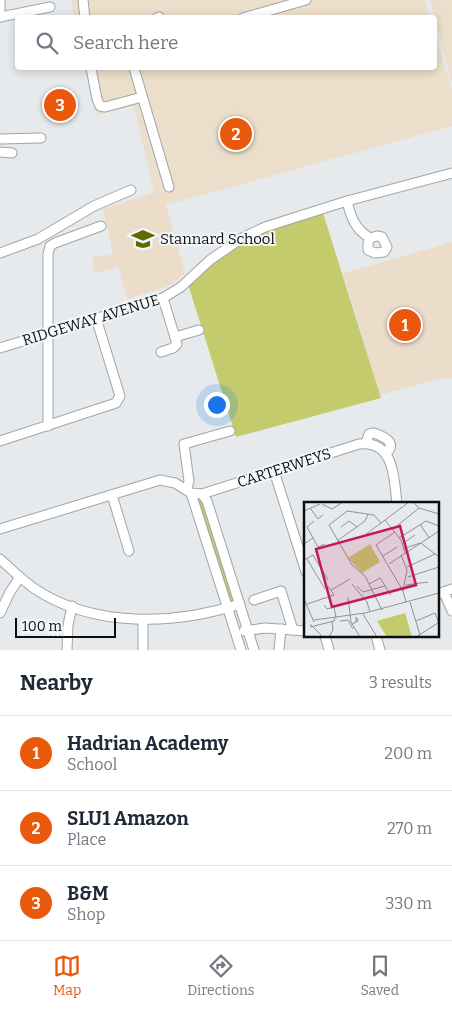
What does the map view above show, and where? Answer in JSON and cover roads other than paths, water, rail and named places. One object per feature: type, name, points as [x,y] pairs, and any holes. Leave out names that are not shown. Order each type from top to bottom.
[{"type":"street","points":[[0,0],[0,17],[50,7]]},
{"type":"street","points":[[83,0],[85,15]]},
{"type":"street","points":[[254,15],[306,0]]},
{"type":"street","points":[[91,70],[100,106],[142,97]]},
{"type":"street","points":[[135,70],[169,187]]},
{"type":"street","points":[[0,139],[42,138]]},
{"type":"street","points":[[0,152],[12,153]]},
{"type":"street","name":"RIDGEWAY AVENUE","points":[[0,348],[163,298],[181,287],[210,260],[242,238],[265,227],[347,201],[452,172]]},
{"type":"street","points":[[0,253],[38,239],[94,206],[131,190]]},
{"type":"street","points":[[347,201],[351,218],[356,226],[370,238]]},
{"type":"street","points":[[48,426],[47,334],[48,254],[50,246],[101,226]]},
{"type":"street","points":[[163,298],[176,340]]},
{"type":"street","points":[[0,441],[116,403],[120,396],[96,318]]},
{"type":"street","points":[[161,352],[173,348],[176,340],[186,333],[199,330]]},
{"type":"street","points":[[230,431],[184,444],[189,491],[242,650]]},
{"type":"street","name":"CARTERWEYS","points":[[202,494],[366,443],[383,450],[393,466],[397,502]]},
{"type":"street","points":[[274,471],[304,566]]},
{"type":"street","points":[[0,529],[160,480],[175,483],[189,491],[202,494],[207,501],[254,650]]},
{"type":"street","points":[[112,495],[129,551]]},
{"type":"street","points":[[0,559],[36,589],[56,600],[72,606],[126,619],[172,619],[240,604]]},
{"type":"street","points":[[0,613],[20,577]]},
{"type":"street","points":[[254,600],[281,591],[293,630]]},
{"type":"street","points":[[445,592],[452,611]]},
{"type":"street","points":[[67,650],[68,625],[72,606]]},
{"type":"street","points":[[143,620],[143,650]]},
{"type":"street","points":[[235,630],[248,632],[265,628],[304,631]]},
{"type":"street","points":[[279,650],[281,629]]},
{"type":"place","name":"B&M","points":[[60,105]]},
{"type":"place","name":"SLU1 Amazon","points":[[236,134]]},
{"type":"place","name":"Stannard School","points":[[143,239]]},
{"type":"place","name":"Hadrian Academy","points":[[405,325]]}]
